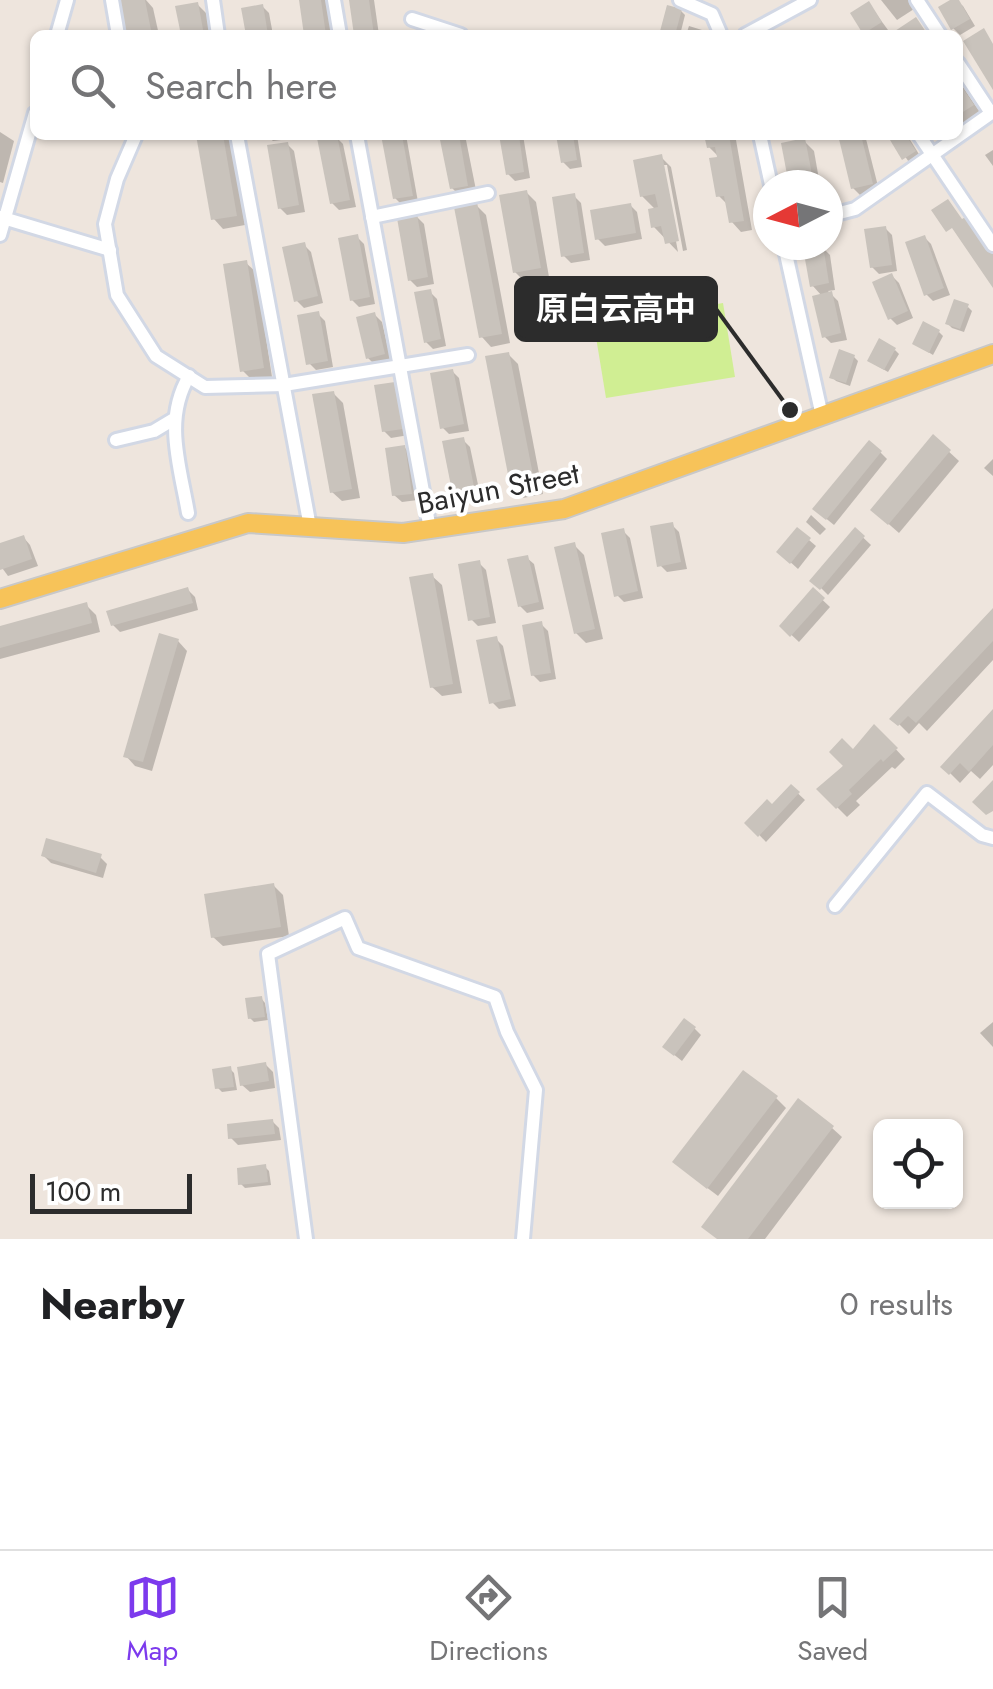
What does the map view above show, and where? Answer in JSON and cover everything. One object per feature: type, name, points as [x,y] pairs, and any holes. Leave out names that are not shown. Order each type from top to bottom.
[{"type":"main road","name":"Baiyun Street","points":[[0,599],[248,523],[403,533],[564,509],[993,354]]},
{"type":"street","points":[[58,30],[67,0]]},
{"type":"street","points":[[112,0],[117,30]]},
{"type":"street","points":[[213,0],[217,30]]},
{"type":"street","points":[[334,0],[339,30]]},
{"type":"street","points":[[680,0],[712,14],[719,30]]},
{"type":"street","points":[[754,30],[810,0]]},
{"type":"street","points":[[921,1],[937,30]]},
{"type":"street","points":[[412,19],[446,30]]},
{"type":"street","points":[[963,70],[992,113],[963,133]]},
{"type":"street","points":[[0,235],[30,129]]},
{"type":"street","points":[[134,140],[117,179],[105,224],[117,295],[156,356],[205,387],[284,385],[468,355]]},
{"type":"street","points":[[238,140],[310,527]]},
{"type":"street","points":[[358,140],[430,529]]},
{"type":"street","points":[[761,140],[768,170]]},
{"type":"street","points":[[922,140],[993,245]]},
{"type":"street","points":[[843,212],[856,209],[953,140]]},
{"type":"street","points":[[372,217],[488,193]]},
{"type":"street","points":[[2,219],[110,250]]},
{"type":"street","points":[[787,260],[822,416]]},
{"type":"street","points":[[188,514],[174,419],[179,393],[189,376]]},
{"type":"street","points":[[116,440],[154,431],[174,419]]},
{"type":"street","points":[[836,906],[927,793],[982,836],[993,838]]},
{"type":"street","points":[[306,1239],[268,954],[345,918],[358,948],[495,997],[507,1032],[536,1090],[523,1239]]},
{"type":"green space","points":[[723,303],[735,377],[606,398],[594,325]]},
{"type":"building","points":[[118,0],[145,0],[151,30],[124,30]]},
{"type":"building","points":[[299,0],[321,0],[325,30],[303,30]]},
{"type":"building","points":[[349,0],[369,0],[373,30],[353,30]]},
{"type":"building","points":[[959,0],[970,19],[951,30],[938,7]]},
{"type":"building","points":[[869,1],[882,22],[869,30],[861,30],[850,13]]},
{"type":"building","points":[[198,2],[203,30],[180,30],[175,6]]},
{"type":"building","points":[[263,4],[267,30],[245,30],[241,8]]},
{"type":"building","points":[[667,5],[682,9],[676,30],[660,30]]},
{"type":"building","points":[[916,17],[925,30],[896,30]]},
{"type":"building","points":[[984,28],[993,44],[993,90],[963,41]]},
{"type":"building","points":[[963,88],[974,105],[963,112]]},
{"type":"building","points":[[197,140],[224,140],[237,216],[211,220]]},
{"type":"building","points":[[317,140],[338,140],[350,200],[330,204]]},
{"type":"building","points":[[382,140],[403,140],[413,196],[393,199]]},
{"type":"building","points":[[440,140],[460,140],[468,186],[450,189]]},
{"type":"building","points":[[500,140],[520,140],[524,172],[506,175]]},
{"type":"building","points":[[557,140],[574,140],[577,160],[561,163]]},
{"type":"building","points":[[705,140],[730,140],[744,221],[729,223],[724,196],[716,197],[709,158],[717,157],[715,147],[707,148]]},
{"type":"building","points":[[805,140],[811,170],[786,170],[781,143]]},
{"type":"building","points":[[839,140],[862,140],[873,184],[851,189]]},
{"type":"building","points":[[890,140],[909,140],[916,151],[902,160]]},
{"type":"building","points":[[288,142],[299,205],[278,209],[267,145]]},
{"type":"building","points":[[662,154],[679,241],[665,244],[661,226],[651,228],[648,209],[658,207],[655,194],[640,197],[633,160]]},
{"type":"building","points":[[527,190],[541,268],[513,273],[499,195]]},
{"type":"building","points":[[575,193],[584,253],[561,257],[552,197]]},
{"type":"building","points":[[948,199],[962,219],[969,215],[993,250],[993,288],[952,228],[946,232],[931,210]]},
{"type":"building","points":[[477,202],[502,334],[479,338],[454,207]]},
{"type":"building","points":[[631,203],[636,233],[595,240],[590,210]]},
{"type":"building","points":[[417,214],[428,277],[408,281],[397,218]]},
{"type":"building","points":[[886,226],[892,265],[870,268],[864,229]]},
{"type":"building","points":[[358,234],[370,297],[350,301],[338,238]]},
{"type":"building","points":[[925,235],[944,288],[924,296],[905,242]]},
{"type":"building","points":[[305,242],[318,296],[294,302],[282,247]]},
{"type":"building","points":[[247,260],[264,368],[240,372],[223,264]]},
{"type":"building","points":[[805,260],[825,260],[829,283],[810,287]]},
{"type":"building","points":[[892,273],[908,311],[888,320],[872,282]]},
{"type":"building","points":[[431,289],[441,339],[424,343],[414,292]]},
{"type":"building","points":[[832,291],[841,333],[822,338],[812,296]]},
{"type":"building","points":[[954,299],[969,304],[960,329],[945,324]]},
{"type":"building","points":[[319,311],[328,361],[306,365],[297,315]]},
{"type":"building","points":[[375,312],[385,354],[366,359],[356,317]]},
{"type":"building","points":[[923,321],[940,330],[929,353],[912,344]]},
{"type":"building","points":[[879,338],[896,348],[884,370],[867,361]]},
{"type":"building","points":[[839,349],[855,355],[846,383],[829,378]]},
{"type":"building","points":[[509,352],[535,485],[511,490],[485,356]]},
{"type":"building","points":[[453,369],[464,424],[440,429],[430,373]]},
{"type":"building","points":[[395,382],[403,429],[382,432],[374,385]]},
{"type":"building","points":[[334,391],[352,489],[330,493],[312,394]]},
{"type":"building","points":[[933,434],[951,450],[888,525],[870,510]]},
{"type":"building","points":[[464,437],[474,487],[452,491],[442,441]]},
{"type":"building","points":[[869,440],[882,451],[826,520],[812,509]]},
{"type":"building","points":[[405,445],[412,494],[392,496],[385,448]]},
{"type":"building","points":[[673,522],[681,562],[657,567],[650,526]]},
{"type":"building","points":[[797,527],[811,538],[790,564],[776,552]]},
{"type":"building","points":[[855,527],[865,536],[820,590],[809,581]]},
{"type":"building","points":[[624,528],[638,591],[614,597],[601,533]]},
{"type":"building","points":[[24,535],[32,559],[0,570],[0,543]]},
{"type":"building","points":[[575,542],[595,629],[574,634],[554,547]]},
{"type":"building","points":[[528,555],[539,602],[518,607],[507,559]]},
{"type":"building","points":[[480,560],[490,617],[468,621],[458,564]]},
{"type":"building","points":[[433,573],[453,684],[430,688],[409,577]]},
{"type":"building","points":[[188,587],[193,603],[111,626],[106,611]]},
{"type":"building","points":[[813,587],[825,598],[790,637],[779,626]]},
{"type":"building","points":[[87,602],[92,623],[0,648],[0,626]]},
{"type":"building","points":[[993,608],[993,641],[916,723],[908,716],[898,726],[889,719]]},
{"type":"building","points":[[542,621],[551,673],[531,676],[522,625]]},
{"type":"building","points":[[159,633],[179,639],[143,762],[123,757]]},
{"type":"building","points":[[497,636],[511,699],[489,704],[476,640]]},
{"type":"building","points":[[993,709],[993,745],[969,772],[960,763],[949,775],[940,767]]},
{"type":"building","points":[[874,724],[898,748],[849,790],[852,794],[836,809],[816,789],[843,766],[829,752],[842,738],[853,749]]},
{"type":"building","points":[[993,780],[993,811],[986,815],[972,802]]},
{"type":"building","points":[[791,784],[800,792],[758,837],[744,823],[767,799],[772,804]]},
{"type":"building","points":[[46,838],[102,854],[96,873],[41,856]]},
{"type":"building","points":[[274,883],[281,927],[211,938],[204,894]]},
{"type":"building","points":[[262,996],[265,1017],[248,1019],[245,998]]},
{"type":"building","points":[[684,1018],[696,1027],[674,1056],[662,1047]]},
{"type":"building","points":[[266,1062],[269,1081],[240,1086],[237,1067]]},
{"type":"building","points":[[231,1066],[234,1087],[215,1089],[212,1069]]},
{"type":"building","points":[[743,1070],[778,1096],[707,1189],[672,1162]]},
{"type":"building","points":[[798,1098],[834,1126],[748,1239],[717,1239],[701,1227]]},
{"type":"building","points":[[273,1119],[275,1134],[228,1139],[227,1124]]},
{"type":"building","points":[[266,1164],[268,1182],[238,1185],[237,1168]]},
{"type":"place","name":"原白云高中","points":[[790,410]]}]
